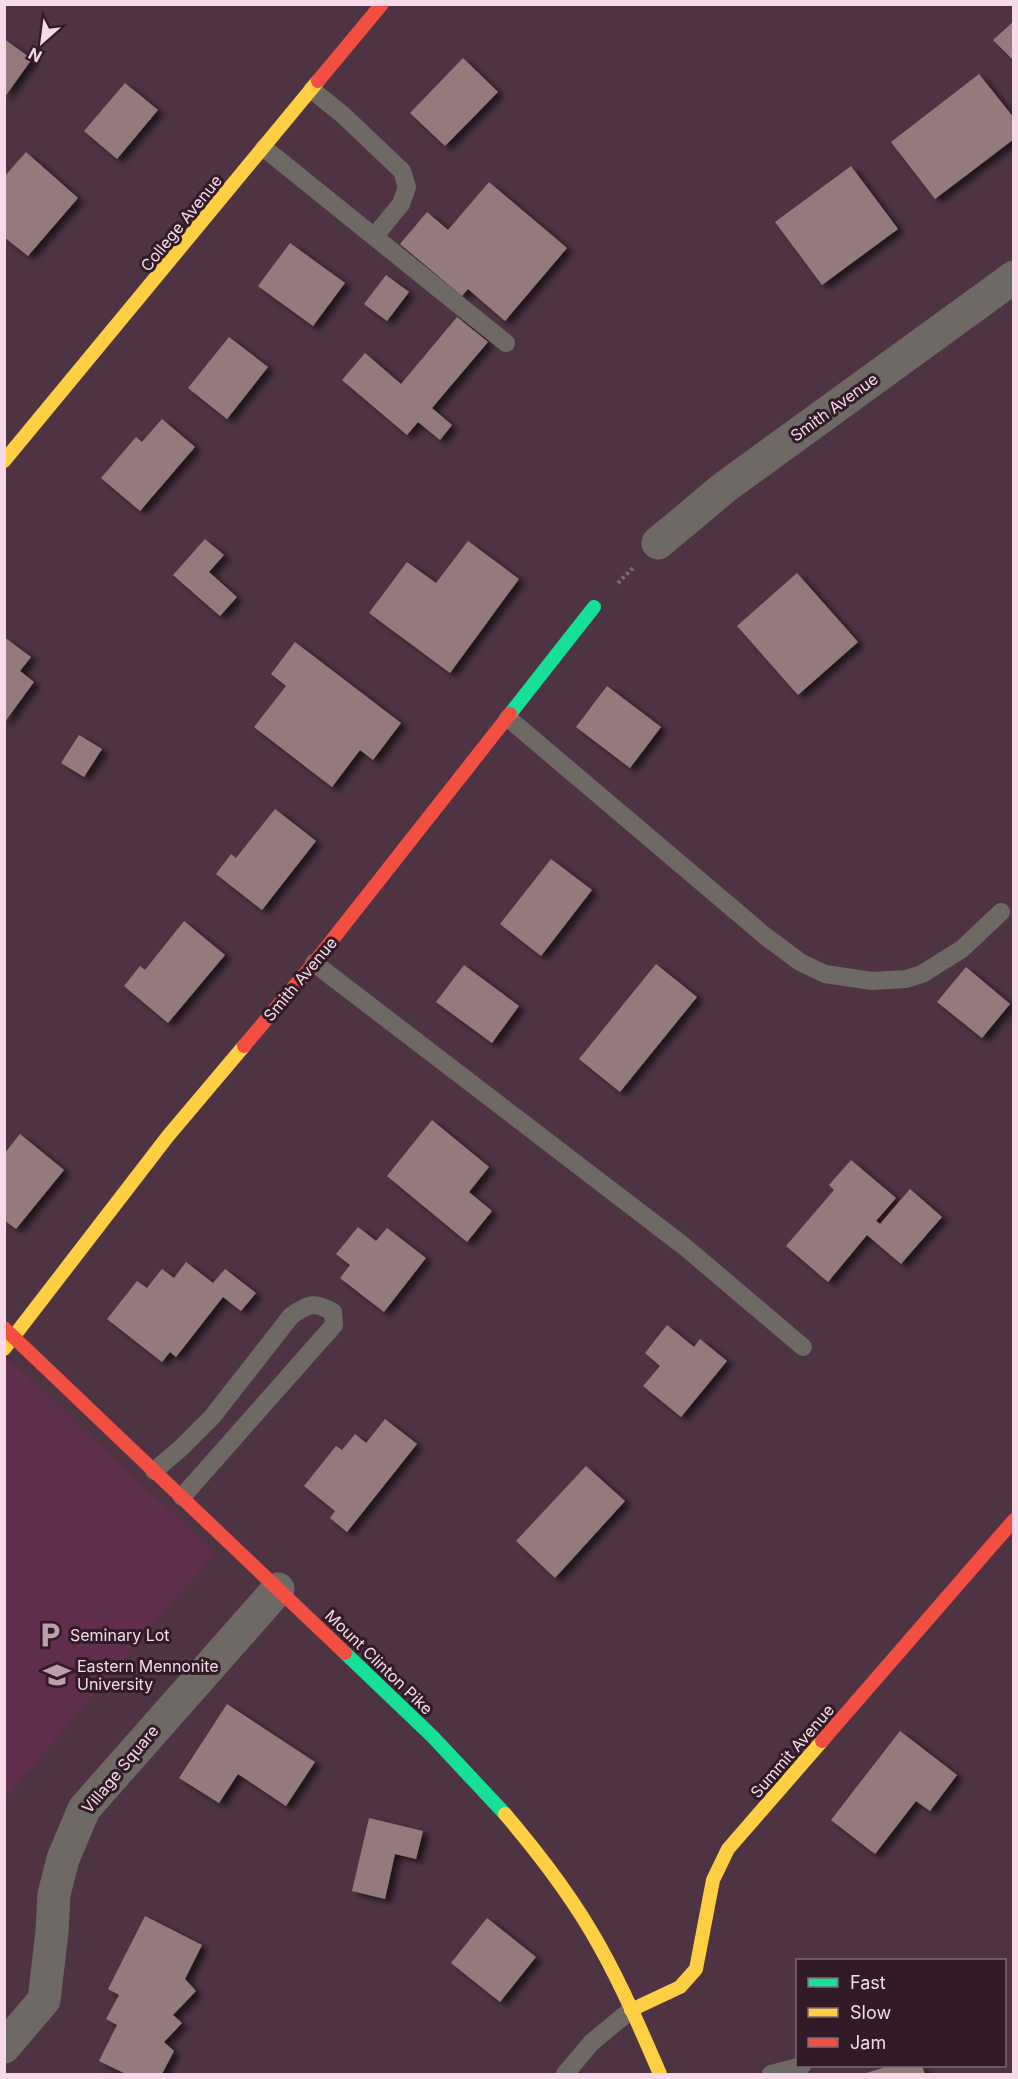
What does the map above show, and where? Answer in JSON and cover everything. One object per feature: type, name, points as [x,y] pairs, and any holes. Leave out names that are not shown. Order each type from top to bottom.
[{"type":"street","name":"College Avenue","points":[[4,461],[382,4]]},
{"type":"street","name":"Smith Avenue","points":[[658,543],[734,480],[1014,277]]},
{"type":"street","name":"Smith Avenue","points":[[4,1349],[10,1333],[168,1136],[314,963],[594,607]]},
{"type":"street","name":"Mount Clinton Pike","points":[[10,1333],[466,1769],[499,1804],[551,1870],[589,1927],[660,2074]]},
{"type":"street","name":"Summit Avenue","points":[[631,2010],[681,1987],[690,1977],[699,1960],[713,1880],[728,1850],[1014,1520]]},
{"type":"street","name":"Village Square","points":[[4,2047],[44,2000],[54,1894],[63,1859],[84,1809],[278,1588]]},
{"type":"lane","points":[[312,90],[343,115],[402,171],[407,187],[401,204],[374,237]]},
{"type":"lane","points":[[264,148],[506,343]]},
{"type":"lane","points":[[508,718],[765,936],[800,962],[825,974],[872,981],[914,977],[940,964],[962,949],[1001,912]]},
{"type":"lane","points":[[314,963],[685,1247],[803,1347]]},
{"type":"lane","points":[[154,1471],[212,1417],[291,1316],[306,1305],[321,1305],[333,1312],[334,1325],[321,1342],[182,1497]]},
{"type":"lane","points":[[565,2074],[592,2042],[631,2010]]},
{"type":"lane","points":[[771,2074],[798,2067]]},
{"type":"path","points":[[594,607],[658,543]]},
{"type":"shaded area","name":"Eastern Mennonite University","points":[[5,1356],[214,1553],[5,1798]]},
{"type":"building","points":[[1014,21],[1014,61],[993,40]]},
{"type":"building","points":[[4,39],[32,59],[4,98]]},
{"type":"building","points":[[463,58],[498,92],[445,146],[410,113]]},
{"type":"building","points":[[979,74],[1014,118],[1014,139],[935,199],[891,142]]},
{"type":"building","points":[[125,83],[158,110],[117,159],[84,131]]},
{"type":"building","points":[[26,152],[78,198],[28,256],[4,237],[4,177]]},
{"type":"building","points":[[851,166],[898,229],[822,285],[775,222]]},
{"type":"building","points":[[489,182],[567,248],[505,321],[468,289],[462,296],[400,244],[427,212],[448,230]]},
{"type":"building","points":[[290,243],[345,283],[313,326],[258,286]]},
{"type":"building","points":[[386,275],[409,292],[387,321],[364,304]]},
{"type":"building","points":[[457,317],[488,342],[432,408],[452,425],[440,440],[418,422],[407,435],[342,380],[365,353],[401,384]]},
{"type":"building","points":[[229,337],[268,367],[227,419],[188,388]]},
{"type":"building","points":[[162,419],[195,447],[140,511],[101,478],[136,437],[142,442]]},
{"type":"building","points":[[205,539],[224,555],[209,572],[237,597],[220,616],[173,575]]},
{"type":"building","points":[[468,541],[519,579],[450,673],[369,613],[407,562],[436,583]]},
{"type":"building","points":[[797,573],[858,642],[798,695],[737,626]]},
{"type":"building","points":[[4,637],[31,657],[20,671],[34,682],[4,723]]},
{"type":"building","points":[[295,642],[401,723],[373,760],[360,750],[332,787],[254,727],[286,686],[271,674]]},
{"type":"building","points":[[607,686],[661,727],[630,768],[576,727]]},
{"type":"building","points":[[79,735],[102,749],[84,777],[61,763]]},
{"type":"building","points":[[275,809],[316,841],[262,910],[216,874],[231,854],[236,858]]},
{"type":"building","points":[[551,859],[592,890],[541,956],[500,924]]},
{"type":"building","points":[[184,921],[225,955],[168,1023],[124,986],[140,966],[145,970]]},
{"type":"building","points":[[656,964],[697,997],[620,1092],[579,1059]]},
{"type":"building","points":[[464,965],[519,1006],[492,1043],[436,1002]]},
{"type":"building","points":[[966,967],[1010,1004],[982,1038],[937,1002]]},
{"type":"building","points":[[432,1120],[489,1167],[469,1192],[492,1211],[467,1242],[387,1176]]},
{"type":"building","points":[[20,1134],[64,1170],[16,1229],[4,1220],[4,1154]]},
{"type":"building","points":[[851,1160],[896,1198],[876,1221],[880,1224],[910,1189],[942,1217],[901,1264],[867,1235],[828,1282],[786,1246],[834,1190],[829,1185]]},
{"type":"building","points":[[358,1227],[376,1241],[387,1228],[426,1258],[384,1312],[340,1278],[350,1265],[336,1254]]},
{"type":"building","points":[[186,1262],[213,1283],[225,1269],[256,1293],[241,1311],[223,1297],[176,1357],[170,1352],[162,1362],[107,1319],[137,1281],[147,1288],[162,1269],[174,1278]]},
{"type":"building","points":[[667,1325],[694,1347],[700,1339],[727,1361],[681,1417],[643,1386],[660,1366],[645,1353]]},
{"type":"building","points":[[385,1419],[417,1444],[347,1532],[330,1518],[335,1511],[304,1486],[336,1446],[342,1450],[355,1434],[366,1443]]},
{"type":"building","points":[[586,1466],[625,1501],[555,1578],[516,1541]]},
{"type":"building","points":[[227,1704],[315,1762],[286,1806],[238,1774],[219,1803],[179,1778]]},
{"type":"building","points":[[900,1731],[957,1775],[930,1811],[916,1801],[875,1854],[831,1820]]},
{"type":"building","points":[[369,1818],[423,1831],[416,1859],[395,1854],[385,1899],[352,1891]]},
{"type":"building","points":[[145,1916],[202,1945],[185,1979],[196,1991],[173,2015],[182,2023],[164,2042],[174,2051],[162,2074],[126,2074],[99,2061],[117,2025],[106,2019],[119,1995],[108,1989]]},
{"type":"building","points":[[487,1918],[536,1957],[500,2002],[451,1963]]},
{"type":"building","points":[[886,2067],[922,2067],[925,2074],[863,2074]]},
{"type":"traffic: fast","points":[[510,714],[594,607]]},
{"type":"traffic: fast","points":[[345,1653],[433,1737],[505,1814]]},
{"type":"traffic: slow","points":[[4,461],[318,81]]},
{"type":"traffic: slow","points":[[4,1349],[168,1136],[244,1046]]},
{"type":"traffic: slow","points":[[631,2010],[680,1987],[696,1969],[713,1880],[728,1849],[822,1741]]},
{"type":"traffic: slow","points":[[505,1814],[555,1877],[589,1928],[623,1992],[660,2074]]},
{"type":"traffic: jam","points":[[318,81],[382,4]]},
{"type":"traffic: jam","points":[[244,1046],[314,963],[510,714]]},
{"type":"traffic: jam","points":[[4,1328],[345,1653]]},
{"type":"traffic: jam","points":[[822,1741],[1014,1520]]},
{"type":"place","name":"Seminary Lot","points":[[50,1635]]},
{"type":"place","name":"Eastern Mennonite University","points":[[57,1675]]}]
